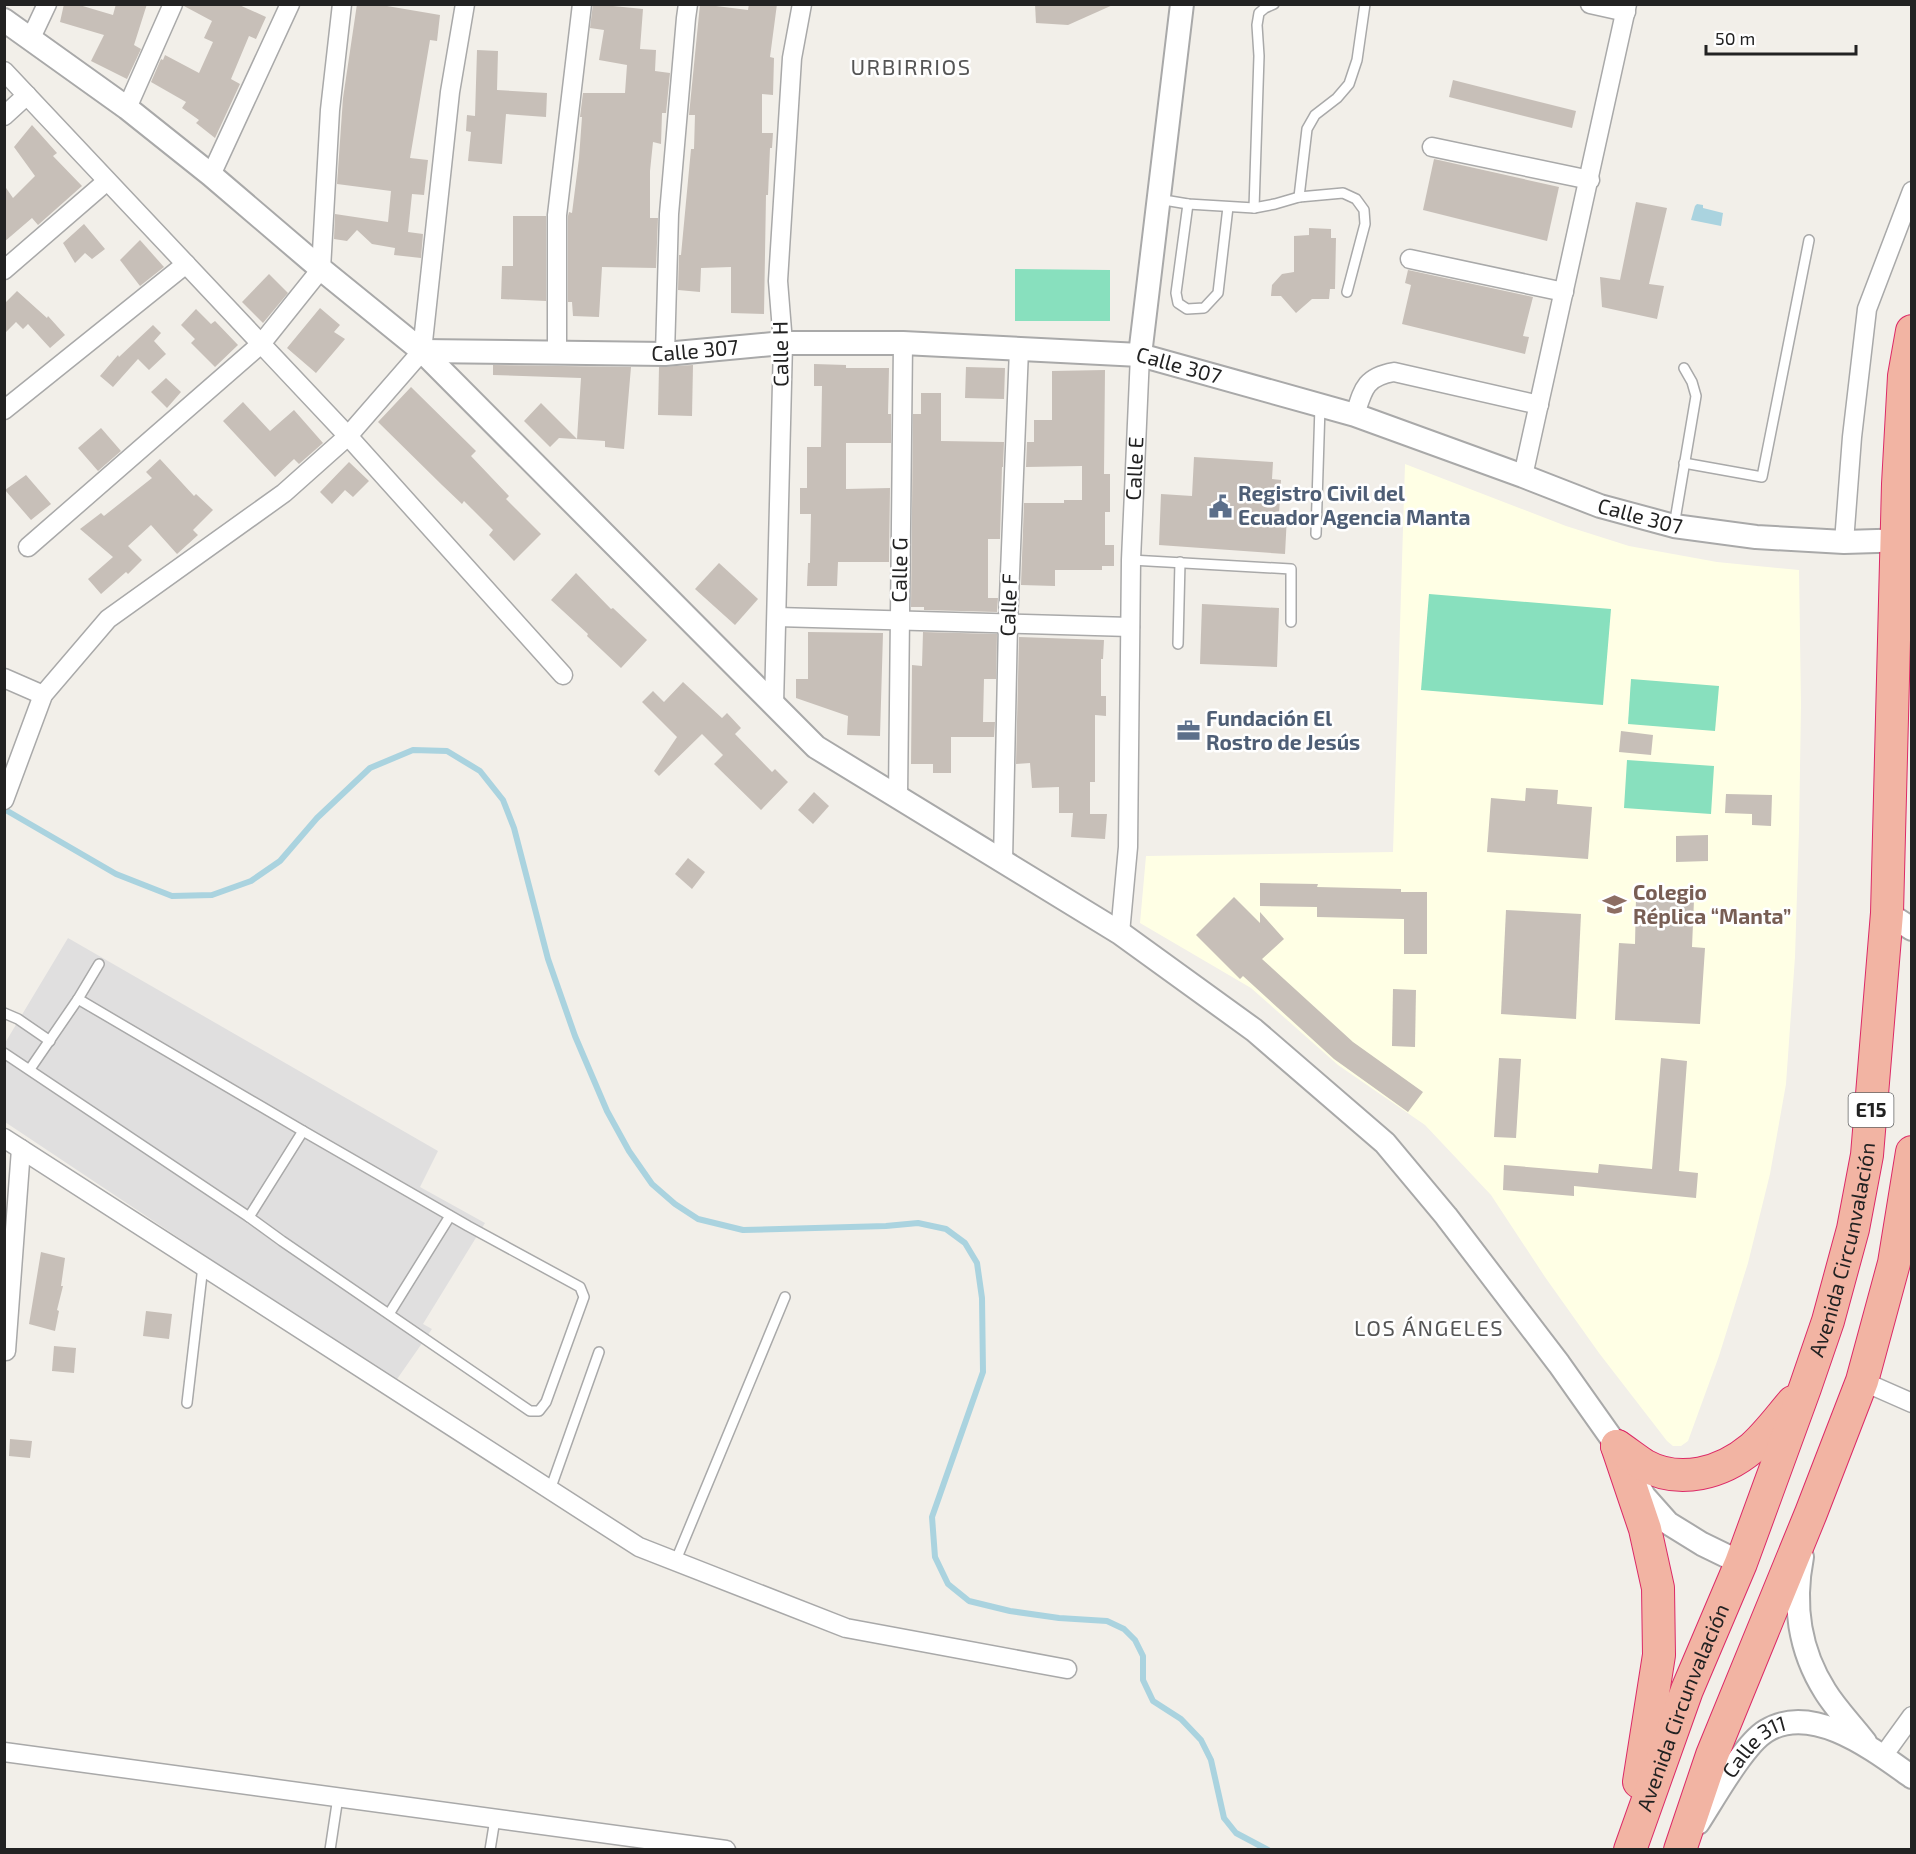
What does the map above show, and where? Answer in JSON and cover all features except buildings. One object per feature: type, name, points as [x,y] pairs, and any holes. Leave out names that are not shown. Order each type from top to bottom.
[{"type":"highway","name":"Avenida Circunvalación","points":[[1629,1850],[1688,1689],[1741,1563],[1828,1321],[1853,1229],[1867,1155],[1899,921],[1904,540],[1898,484],[1904,376],[1911,331]]},
{"type":"highway","name":"Avenida Circunvalación","points":[[1680,1850],[1712,1755],[1862,1381],[1894,1263],[1911,1152]]},
{"type":"highway","points":[[1617,1446],[1645,1465],[1668,1474],[1691,1476],[1711,1471],[1735,1461],[1754,1446],[1805,1388]]},
{"type":"highway","points":[[1617,1446],[1645,1529],[1658,1588],[1659,1655],[1629,1850]]},
{"type":"street","points":[[30,40],[47,4]]},
{"type":"street","points":[[127,108],[173,4]]},
{"type":"street","points":[[211,175],[290,4]]},
{"type":"street","points":[[28,547],[261,344],[321,269],[330,110],[342,4]]},
{"type":"street","points":[[7,791],[43,695],[108,619],[284,493],[348,436],[422,351],[450,92],[465,4]]},
{"type":"street","points":[[557,352],[557,215],[582,4]]},
{"type":"street","points":[[665,354],[669,214],[688,4]]},
{"type":"street","name":"Calle H","points":[[774,705],[783,343],[778,281],[792,58],[802,4]]},
{"type":"street","name":"Calle E","points":[[1120,933],[1128,847],[1131,560],[1140,355],[1182,4]]},
{"type":"street","points":[[1523,476],[1590,180],[1626,8],[1590,4]]},
{"type":"street","points":[[4,20],[127,108],[422,351],[816,747],[1120,933],[1254,1029],[1385,1143],[1446,1215],[1559,1364],[1617,1446],[1644,1496],[1668,1523],[1702,1545],[1741,1563]]},
{"type":"street","points":[[4,71],[348,436],[563,675]]},
{"type":"street","points":[[4,116],[27,95]]},
{"type":"street","points":[[1432,147],[1590,180]]},
{"type":"street","points":[[4,270],[107,181]]},
{"type":"street","points":[[1844,542],[1851,437],[1868,309],[1911,191]]},
{"type":"street","points":[[1410,259],[1564,292]]},
{"type":"street","points":[[4,410],[186,264]]},
{"type":"street","name":"Calle 307","points":[[422,351],[665,354],[783,343],[903,343],[1140,355],[1355,415],[1523,476],[1600,507],[1674,526],[1756,537],[1844,542],[1904,540]]},
{"type":"street","name":"Calle G","points":[[898,797],[903,343]]},
{"type":"street","name":"Calle F","points":[[1003,861],[1008,624],[1019,350]]},
{"type":"street","points":[[1355,415],[1360,397],[1368,383],[1380,374],[1394,372],[1539,405]]},
{"type":"street","points":[[777,617],[1130,627]]},
{"type":"street","points":[[4,678],[43,695]]},
{"type":"street","points":[[4,1138],[639,1547],[846,1628],[1067,1669]]},
{"type":"street","points":[[6,1351],[21,1149]]},
{"type":"street","points":[[1862,1381],[1911,1403]]},
{"type":"street","name":"Calle 311","points":[[1810,1513],[1797,1582],[1802,1638],[1812,1667],[1825,1692],[1875,1751]]},
{"type":"street","points":[[1875,1751],[1911,1716]]},
{"type":"street","name":"Calle 311","points":[[1680,1850],[1744,1752],[1766,1731],[1798,1721],[1832,1729],[1875,1751],[1911,1777]]},
{"type":"street","points":[[4,1752],[726,1850]]},
{"type":"lane","points":[[1254,208],[1259,56],[1257,25],[1259,13],[1274,4]]},
{"type":"lane","points":[[1299,197],[1307,129],[1315,115],[1337,98],[1349,84],[1357,60],[1365,4]]},
{"type":"lane","points":[[1158,199],[1188,204],[1254,208],[1299,197],[1343,193],[1356,199],[1364,210],[1365,224],[1347,292]]},
{"type":"lane","points":[[1188,204],[1176,293],[1178,303],[1187,309],[1204,308],[1218,293],[1228,207]]},
{"type":"lane","points":[[1684,463],[1762,477],[1809,240]]},
{"type":"lane","points":[[1674,526],[1696,396],[1692,382],[1684,368]]},
{"type":"lane","points":[[1316,534],[1320,406]]},
{"type":"lane","points":[[1131,560],[1291,568],[1291,621]]},
{"type":"lane","points":[[1178,644],[1180,562]]},
{"type":"lane","points":[[30,1069],[99,964]]},
{"type":"lane","points":[[4,1053],[249,1217],[530,1411],[539,1411],[546,1402],[584,1296],[580,1287],[450,1216],[78,999]]},
{"type":"lane","points":[[4,1013],[18,1019],[50,1041]]},
{"type":"lane","points":[[249,1217],[303,1131]]},
{"type":"lane","points":[[389,1314],[450,1216]]},
{"type":"lane","points":[[187,1403],[203,1266]]},
{"type":"lane","points":[[676,1560],[785,1296]]},
{"type":"lane","points":[[550,1490],[599,1352]]},
{"type":"lane","points":[[330,1850],[338,1797]]},
{"type":"lane","points":[[490,1850],[495,1819]]},
{"type":"shaded area","name":"Colegio Réplica “Manta”","points":[[1405,464],[1566,526],[1629,546],[1717,562],[1799,570],[1801,705],[1799,831],[1795,957],[1786,1084],[1770,1174],[1748,1263],[1719,1356],[1688,1441],[1681,1446],[1673,1446],[1667,1441],[1599,1353],[1491,1195],[1425,1125],[1338,1065],[1251,988],[1140,923],[1146,856],[1393,852]]},
{"type":"shaded area","points":[[68,938],[438,1151],[420,1187],[485,1223],[423,1324],[432,1329],[395,1382],[5,1122],[5,1043]]},
{"type":"green space","points":[[1015,269],[1110,270],[1110,321],[1015,321]]},
{"type":"green space","points":[[1429,594],[1611,609],[1603,705],[1421,690]]},
{"type":"green space","points":[[1631,679],[1719,686],[1715,731],[1628,724]]},
{"type":"green space","points":[[1627,760],[1714,766],[1711,814],[1624,808]]},
{"type":"water","points":[[1697,204],[1703,205],[1703,208],[1723,213],[1721,226],[1691,220]]},
{"type":"waterway","points":[[4,809],[116,874],[172,896],[212,895],[251,881],[280,861],[317,818],[370,768],[413,750],[447,751],[480,771],[503,800],[514,828],[548,959],[575,1036],[607,1111],[629,1151],[652,1184],[675,1204],[698,1219],[743,1230],[918,1223],[946,1229],[965,1243],[977,1263],[982,1298],[983,1372],[932,1517],[935,1557],[948,1584],[969,1601],[1010,1611],[1059,1618],[1107,1621],[1124,1629],[1135,1640],[1143,1656],[1143,1680],[1153,1701],[1181,1719],[1201,1740],[1211,1760],[1224,1818],[1236,1833],[1268,1850]]},
{"type":"place","name":"Registro Civil del Ecuador Agencia Manta","points":[[1220,506]]},
{"type":"place","name":"Fundación El Rostro de Jesús","points":[[1188,731]]},
{"type":"place","name":"Colegio Réplica “Manta”","points":[[1615,905]]},
{"type":"district","name":"URBIRRIOS","points":[[911,67]]},
{"type":"district","name":"LOS ÁNGELES","points":[[1429,1328]]}]
